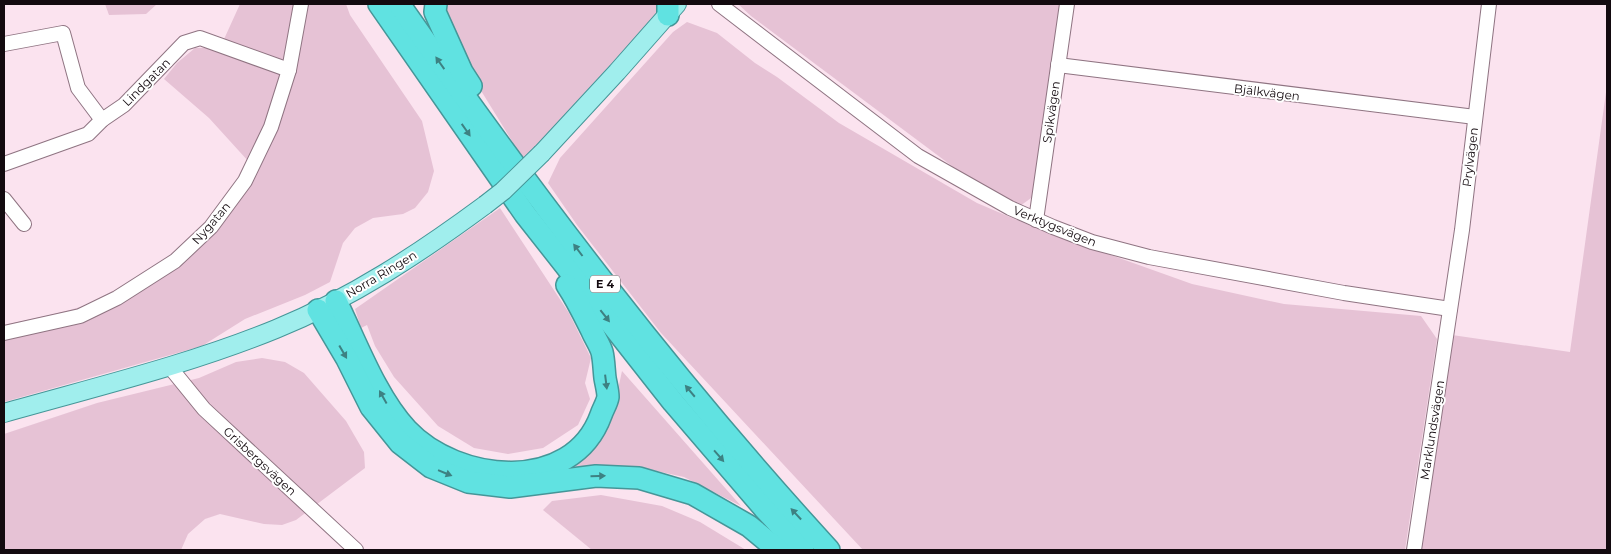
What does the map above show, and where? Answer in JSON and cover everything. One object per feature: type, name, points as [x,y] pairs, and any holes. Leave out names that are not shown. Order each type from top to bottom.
[{"type":"highway","name":"E 4","points":[[379,4],[525,214],[673,402],[764,508],[803,550]]},
{"type":"highway","name":"E 4","points":[[399,4],[504,151],[594,270],[686,386],[768,484],[829,550]]},
{"type":"highway","name":"E 4","points":[[436,4],[436,12],[462,72],[494,125],[504,151]]},
{"type":"highway","name":"E 4","points":[[327,305],[386,402],[407,430],[424,444],[467,466],[488,472],[533,470],[551,466],[567,459],[584,446],[597,427],[608,397],[602,351],[575,296],[541,250],[525,214]]},
{"type":"highway","points":[[327,305],[347,359],[371,407],[400,443],[431,467],[468,482],[510,487],[596,476],[639,478],[693,494],[749,526],[778,550]]},
{"type":"main road","name":"Norra Ringen","points":[[4,413],[223,349],[277,329],[372,282],[422,250],[503,191],[542,153],[617,72],[671,7]]},
{"type":"street","name":"Nygatan","points":[[4,333],[80,316],[117,298],[175,261],[211,227],[245,181],[271,127],[290,70],[301,4]]},
{"type":"street","name":"Verktygsvägen","points":[[719,4],[918,156],[1010,208],[1036,220],[1092,242],[1149,257],[1344,293],[1450,309]]},
{"type":"street","name":"Spikvägen","points":[[1036,220],[1067,4]]},
{"type":"street","name":"Prylvägen","points":[[1450,309],[1462,230],[1489,4]]},
{"type":"street","points":[[4,44],[63,33],[78,88],[102,120]]},
{"type":"street","name":"Lindgatan","points":[[4,164],[88,134],[102,120],[124,106],[184,43],[200,38],[290,70]]},
{"type":"street","name":"Bjälkvägen","points":[[1058,65],[1475,117]]},
{"type":"street","points":[[4,199],[24,224]]},
{"type":"street","name":"Marklundsvägen","points":[[1414,550],[1450,309]]},
{"type":"street","name":"Grisbergsvägen","points":[[169,366],[204,409],[356,550]]},
{"type":"shaded area","points":[[105,4],[157,4],[146,14],[109,15]]},
{"type":"shaded area","points":[[240,4],[346,4],[350,15],[422,121],[434,171],[428,192],[415,208],[403,214],[373,218],[355,228],[343,243],[330,282],[305,295],[245,319],[202,346],[4,402],[4,325],[89,304],[123,288],[158,266],[203,227],[224,201],[249,162],[209,118],[164,79],[177,63],[195,48],[220,48]]},
{"type":"shaded area","points":[[443,4],[662,4],[655,21],[566,118],[523,159],[480,89]]},
{"type":"shaded area","points":[[738,4],[1064,4],[1038,193],[1020,206],[956,169],[751,16]]},
{"type":"shaded area","points":[[687,22],[717,33],[755,63],[839,123],[977,203],[1038,229],[1192,284],[1284,304],[1421,316],[1437,339],[1405,550],[863,550],[661,333],[577,225],[548,183],[560,158],[673,32]]},
{"type":"shaded area","points":[[1607,85],[1607,550],[1421,550],[1452,335],[1570,352]]},
{"type":"shaded area","points":[[500,208],[569,313],[591,358],[585,383],[590,399],[578,425],[543,448],[508,454],[474,448],[438,426],[394,377],[375,346],[367,325],[361,328],[355,309]]},
{"type":"shaded area","points":[[262,358],[285,362],[304,373],[346,421],[364,452],[365,468],[296,520],[282,525],[264,524],[220,514],[205,519],[188,534],[181,550],[4,550],[4,434],[97,403],[199,378],[236,362]]},
{"type":"shaded area","points":[[622,371],[741,506],[684,477],[638,467],[572,467],[591,451],[614,408]]},
{"type":"shaded area","points":[[601,495],[662,506],[700,522],[746,550],[592,550],[543,510],[552,501]]}]
